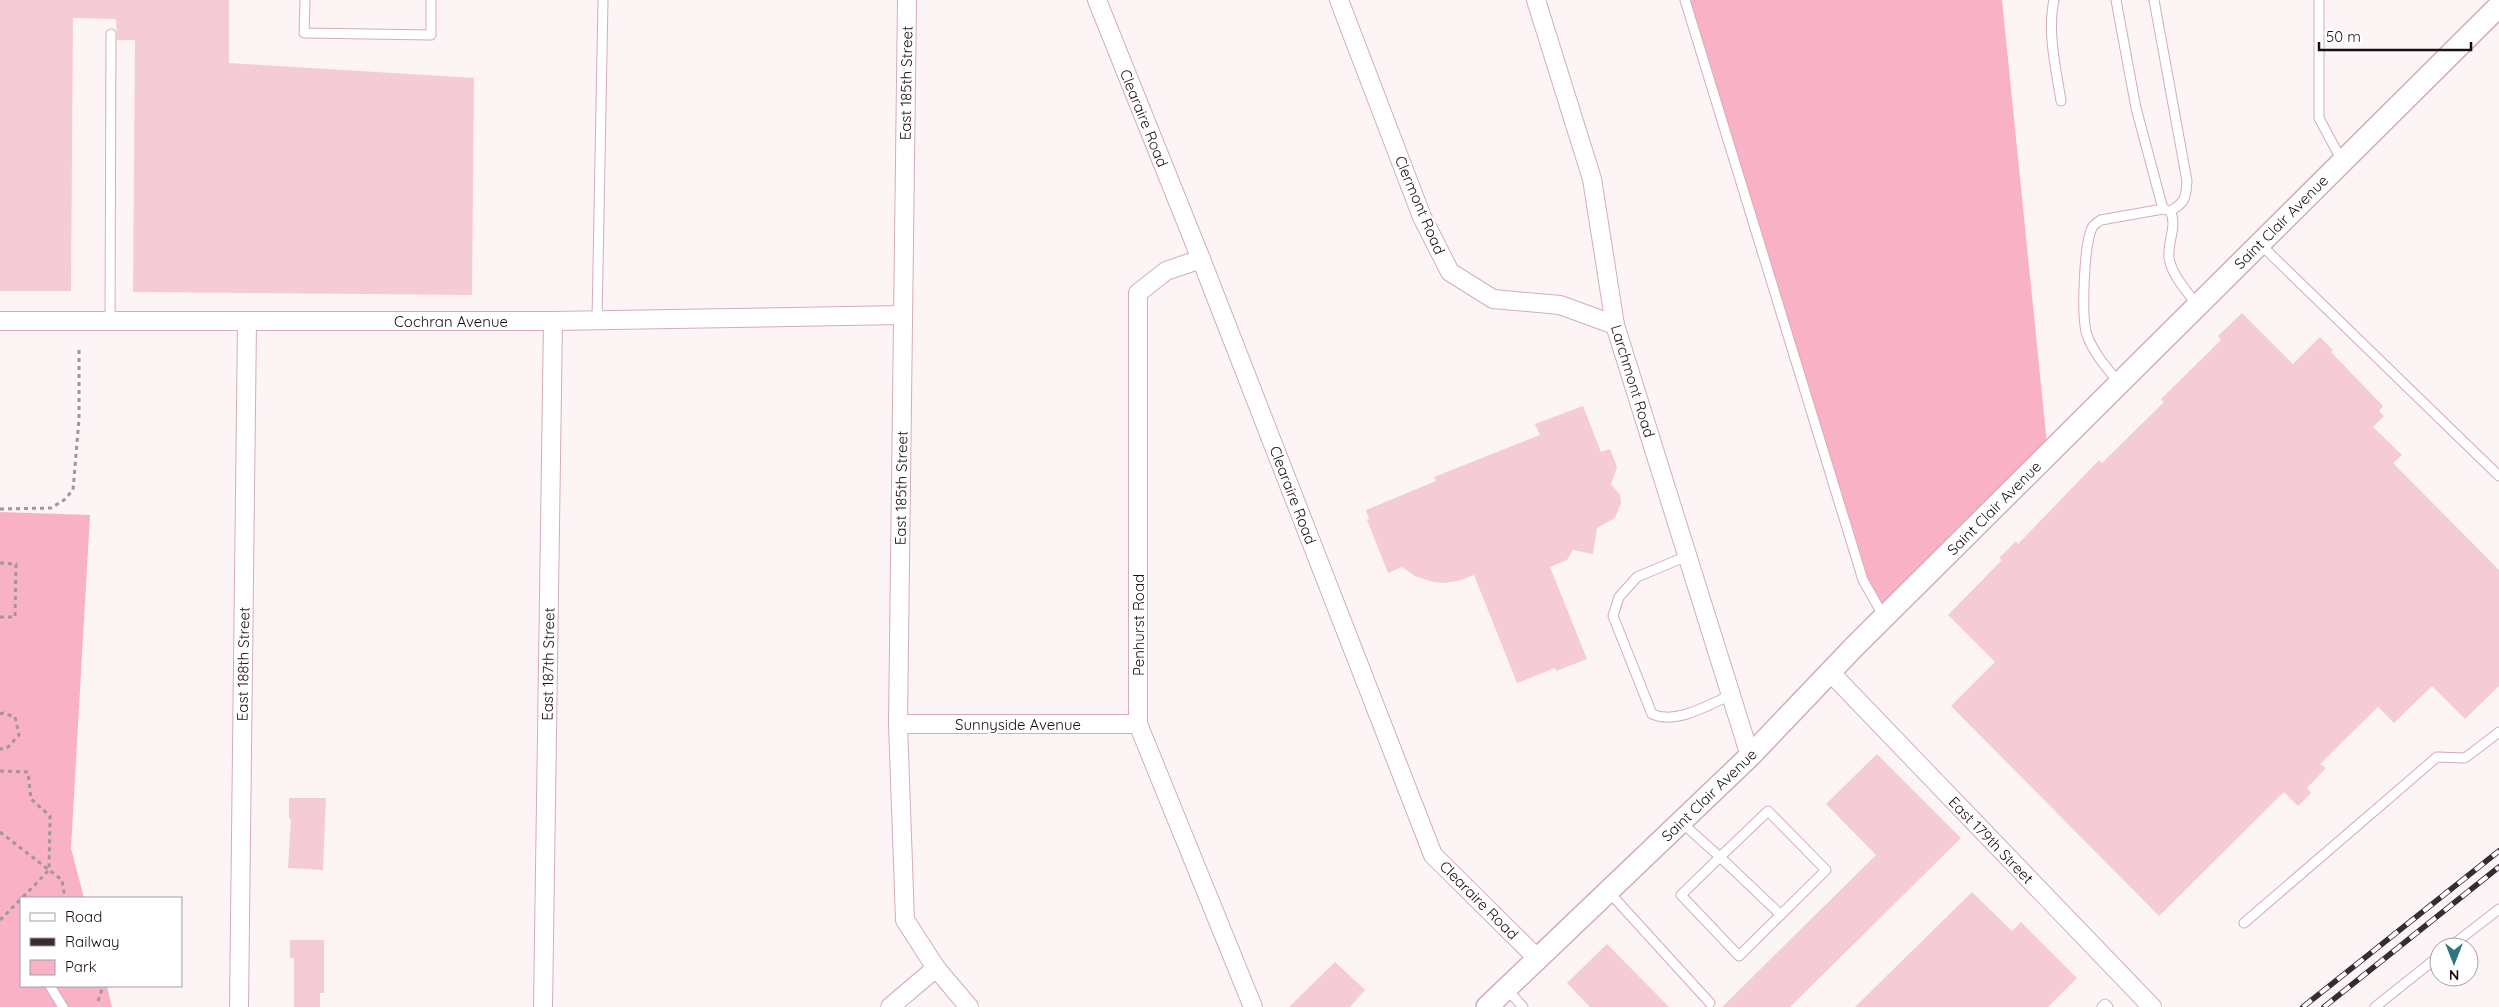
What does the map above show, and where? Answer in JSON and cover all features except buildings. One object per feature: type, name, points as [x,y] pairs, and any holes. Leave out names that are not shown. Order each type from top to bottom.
[{"type":"street","name":"East 185th Street","points":[[907,0],[898,724],[905,920],[936,968],[969,1007]]},
{"type":"street","name":"Clearaire Road","points":[[1097,0],[1201,260],[1433,855],[1537,958]]},
{"type":"street","name":"Clermont Road","points":[[1339,0],[1422,217],[1450,272],[1493,299],[1560,305],[1615,325]]},
{"type":"street","name":"Larchmont Road","points":[[1536,0],[1592,179],[1615,325],[1750,756]]},
{"type":"street","name":"Saint Clair Avenue","points":[[1487,1007],[1750,756],[1884,617],[2499,6]]},
{"type":"street","name":"Penhurst Road","points":[[1201,260],[1166,271],[1138,293],[1138,724],[1253,1007]]},
{"type":"street","name":"Cochran Avenue","points":[[0,321],[553,321],[903,315]]},
{"type":"street","name":"East 188th Street","points":[[239,1007],[247,321]]},
{"type":"street","name":"East 187th Street","points":[[543,1007],[553,321]]},
{"type":"street","name":"East 179th Street","points":[[1830,672],[2152,1007]]},
{"type":"street","name":"Sunnyside Avenue","points":[[898,724],[1138,724]]},
{"type":"street","points":[[890,1007],[936,968]]},
{"type":"lane","points":[[304,0],[304,33],[431,35],[431,0]]},
{"type":"lane","points":[[597,320],[603,0]]},
{"type":"lane","points":[[1685,0],[1863,580],[1884,617]]},
{"type":"lane","points":[[2054,0],[2052,10],[2054,56],[2062,101]]},
{"type":"lane","points":[[2116,0],[2136,108],[2166,210],[2173,217],[2169,258],[2174,275],[2198,306]]},
{"type":"lane","points":[[2119,383],[2094,353],[2086,333],[2083,310],[2089,239],[2093,226],[2100,220],[2166,210],[2181,205],[2186,194],[2187,181],[2154,0]]},
{"type":"lane","points":[[2318,0],[2319,118],[2342,162]]},
{"type":"lane","points":[[110,321],[111,34]]},
{"type":"lane","points":[[2260,244],[2499,476]]},
{"type":"lane","points":[[1687,556],[1637,577],[1618,597],[1613,616],[1652,714],[1662,719],[1686,714],[1731,695]]},
{"type":"lane","points":[[2244,923],[2436,757],[2465,758],[2499,732]]},
{"type":"lane","points":[[1768,811],[1826,870],[1739,956],[1681,895],[1720,857],[1768,811]]},
{"type":"lane","points":[[1681,822],[1781,915]]},
{"type":"lane","points":[[1608,891],[1710,1003]]},
{"type":"lane","points":[[2463,937],[2499,909]]},
{"type":"lane","points":[[2375,1007],[2429,964]]},
{"type":"lane","points":[[51,987],[63,1007]]},
{"type":"lane","points":[[1506,988],[1523,1007]]},
{"type":"lane","points":[[2102,1007],[2105,1004],[2108,1007]]},
{"type":"path","points":[[0,509],[51,508],[64,500],[73,490],[79,419],[79,346]]},
{"type":"path","points":[[0,563],[16,564],[15,616],[0,616]]},
{"type":"path","points":[[0,714],[3,713],[15,717],[19,735],[7,748],[0,749]]},
{"type":"path","points":[[0,771],[28,772],[30,799],[50,816],[49,870],[22,897]]},
{"type":"path","points":[[0,832],[62,880],[65,897]]},
{"type":"path","points":[[0,920],[20,899]]},
{"type":"path","points":[[98,1001],[102,987]]},
{"type":"green space","points":[[1685,0],[2002,0],[2048,454],[1884,617],[1863,580]]},
{"type":"green space","points":[[0,512],[90,515],[71,848],[84,897],[20,897],[20,987],[107,987],[112,1007],[0,1007]]},
{"type":"railway","points":[[2303,1007],[2499,851]]},
{"type":"railway","points":[[2324,1007],[2499,867]]}]
